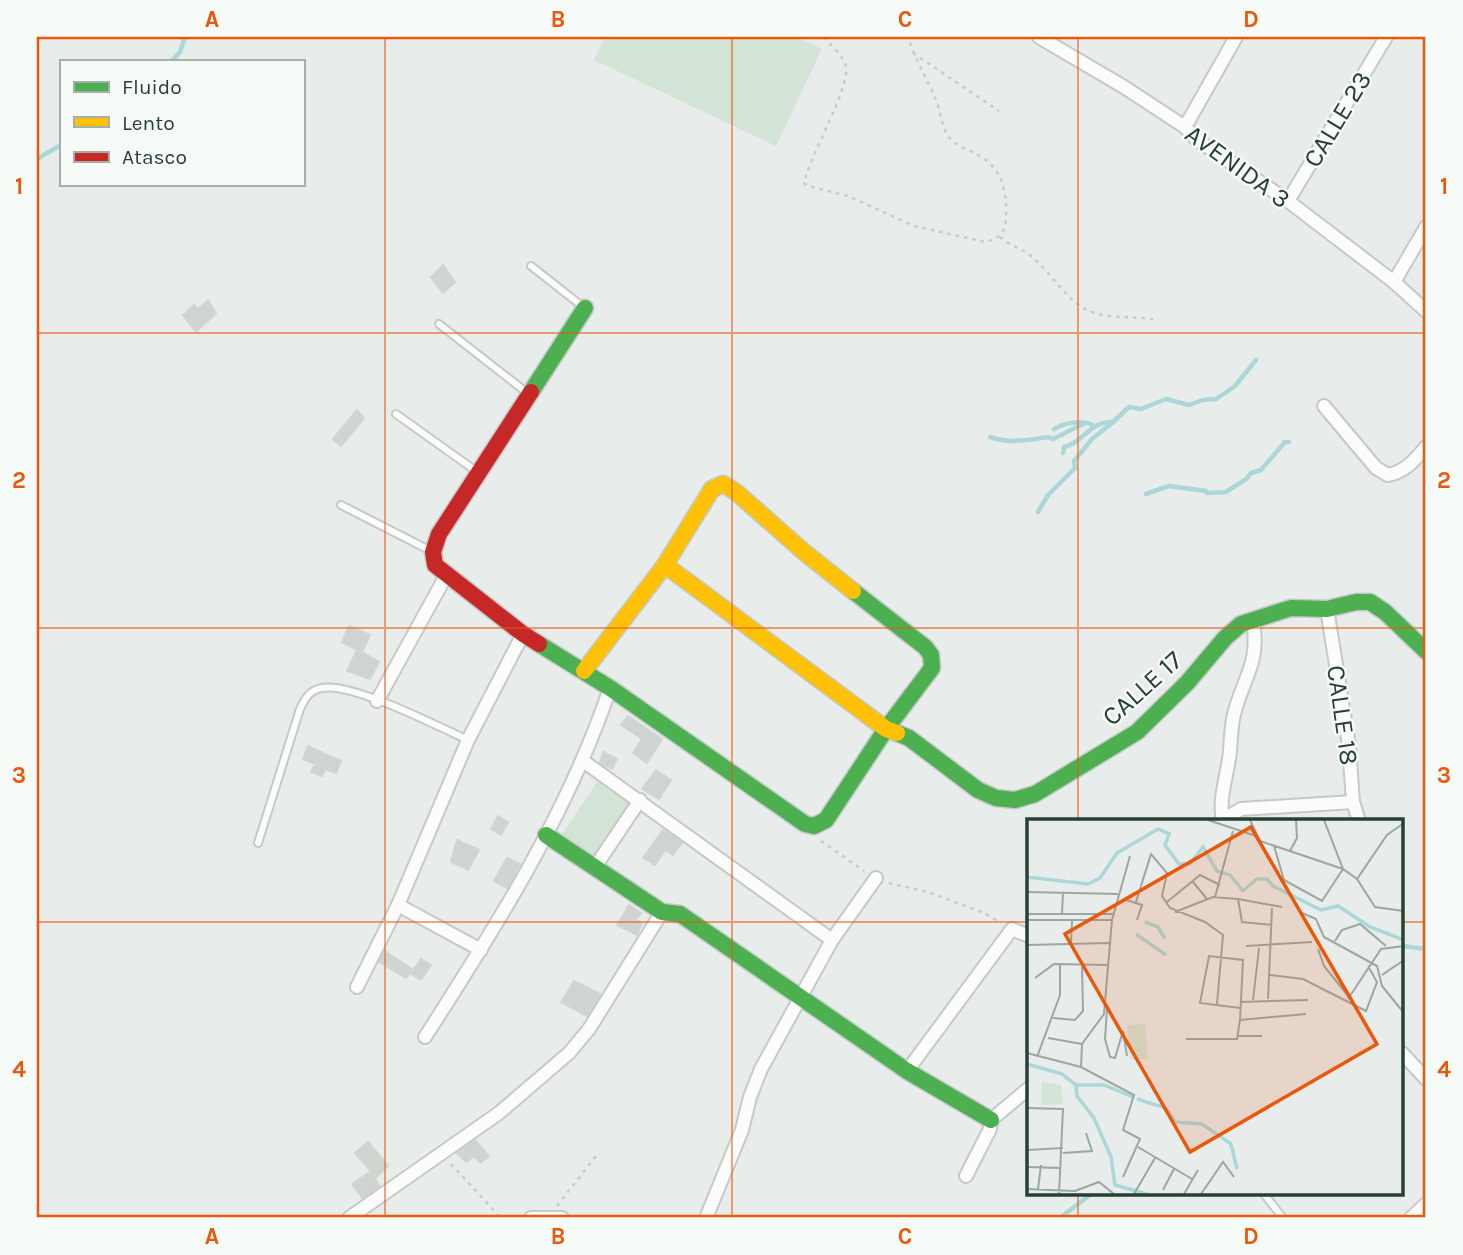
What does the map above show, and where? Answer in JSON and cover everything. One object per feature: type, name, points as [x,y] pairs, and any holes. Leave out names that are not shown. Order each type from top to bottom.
[{"type":"street","name":"AVENIDA 3","points":[[1039,37],[1114,80],[1185,127],[1196,139],[1288,201],[1425,306]]},
{"type":"street","points":[[1185,127],[1236,37]]},
{"type":"street","name":"CALLE 23","points":[[1288,201],[1386,37]]},
{"type":"street","points":[[1394,282],[1426,227]]},
{"type":"street","points":[[584,671],[665,565],[712,489],[723,484],[929,651],[933,662],[931,672],[886,729],[826,820],[814,826],[805,824],[610,688],[523,634],[435,565],[433,552],[439,534],[585,308]]},
{"type":"street","points":[[1324,406],[1376,468],[1388,475],[1400,473],[1424,455]]},
{"type":"street","name":"CALLE 17","points":[[665,565],[886,729],[909,738],[967,784],[996,799],[1015,800],[1035,794],[1137,732],[1241,624],[1291,608],[1327,609],[1356,602],[1370,602],[1385,612],[1426,651]]},
{"type":"street","points":[[377,701],[446,574]]},
{"type":"street","name":"CALLE 18","points":[[1327,609],[1349,745],[1353,802],[1358,819]]},
{"type":"street","points":[[1225,819],[1222,801],[1230,751],[1230,733],[1257,644],[1254,620]]},
{"type":"street","points":[[357,987],[398,905],[468,740],[523,634]]},
{"type":"street","points":[[425,1037],[481,950],[546,835],[583,761],[610,688]]},
{"type":"street","points":[[583,761],[832,940]]},
{"type":"street","points":[[595,867],[640,800]]},
{"type":"street","points":[[1228,819],[1241,809],[1353,802]]},
{"type":"street","points":[[546,835],[662,912],[680,914],[907,1071],[991,1120]]},
{"type":"street","points":[[706,1218],[742,1130],[761,1069],[832,940],[876,878]]},
{"type":"street","points":[[398,905],[481,950]]},
{"type":"street","points":[[349,1218],[499,1112],[569,1053],[589,1029],[662,912]]},
{"type":"street","points":[[907,1071],[1012,929],[1027,935]]},
{"type":"street","points":[[1404,1055],[1426,1079]]},
{"type":"street","points":[[966,1176],[990,1129],[991,1120],[1027,1090]]},
{"type":"street","points":[[1410,1218],[1426,1204]]},
{"type":"street","points":[[531,1218],[555,1217]]},
{"type":"lane","points":[[531,266],[585,308]]},
{"type":"lane","points":[[439,324],[528,394]]},
{"type":"lane","points":[[396,414],[478,472]]},
{"type":"lane","points":[[341,505],[433,552]]},
{"type":"lane","points":[[258,843],[299,709],[308,694],[319,688],[340,687],[468,740]]},
{"type":"lane","points":[[1266,1196],[1283,1218]]},
{"type":"path","points":[[824,37],[844,60],[846,74],[804,183],[848,195],[914,226],[986,242],[1000,237],[1006,226],[1007,198],[1003,182],[992,166],[979,156],[961,148],[949,137],[942,124],[937,102],[913,54],[908,37]]},
{"type":"path","points":[[913,54],[999,111]]},
{"type":"path","points":[[1000,237],[1035,259],[1070,298],[1083,308],[1113,318],[1158,320]]},
{"type":"path","points":[[814,826],[815,834],[824,843],[876,878],[899,887],[928,892],[984,913],[1012,929]]},
{"type":"path","points":[[441,1153],[501,1218]]},
{"type":"path","points":[[555,1217],[596,1156]]},
{"type":"green space","points":[[605,37],[796,37],[822,49],[776,146],[594,60]]},
{"type":"green space","points":[[599,779],[632,802],[596,857],[562,834]]},
{"type":"building","points":[[443,265],[455,282],[443,293],[431,277]]},
{"type":"building","points":[[208,300],[216,313],[196,332],[183,315],[194,305],[198,309]]},
{"type":"building","points":[[357,410],[364,418],[341,446],[333,439]]},
{"type":"building","points":[[349,626],[370,635],[362,652],[379,662],[370,679],[347,671],[357,650],[342,642]]},
{"type":"building","points":[[628,716],[662,739],[647,763],[633,753],[642,739],[621,725]]},
{"type":"building","points":[[308,746],[341,761],[336,773],[325,769],[322,776],[311,772],[315,764],[303,759]]},
{"type":"building","points":[[603,752],[617,759],[612,769],[600,763]]},
{"type":"building","points":[[656,770],[671,780],[659,799],[642,789]]},
{"type":"building","points":[[498,816],[508,822],[501,835],[491,829]]},
{"type":"building","points":[[663,830],[682,843],[673,855],[665,850],[655,865],[643,858]]},
{"type":"building","points":[[457,840],[479,850],[468,870],[451,862]]},
{"type":"building","points":[[507,858],[520,864],[507,888],[494,881]]},
{"type":"building","points":[[629,905],[641,913],[636,920],[642,923],[637,935],[617,925]]},
{"type":"building","points":[[385,951],[412,969],[406,978],[379,962]]},
{"type":"building","points":[[421,959],[431,965],[421,980],[411,974]]},
{"type":"building","points":[[574,981],[600,994],[587,1016],[561,1002]]},
{"type":"building","points":[[475,1140],[489,1156],[480,1163],[474,1156],[466,1162],[457,1153]]},
{"type":"building","points":[[368,1142],[388,1166],[376,1177],[355,1153]]},
{"type":"building","points":[[370,1172],[380,1186],[362,1198],[352,1184]]},
{"type":"waterway","points":[[173,60],[180,52],[185,37]]},
{"type":"waterway","points":[[37,159],[60,146]]},
{"type":"waterway","points":[[1063,453],[1064,447],[1071,445],[1099,424],[1113,422],[1129,407],[1141,409],[1166,399],[1189,405],[1216,399],[1235,386],[1256,360]]},
{"type":"waterway","points":[[1038,512],[1048,495],[1075,468],[1074,461],[1092,439],[1113,422]]},
{"type":"waterway","points":[[1054,429],[1074,423],[1094,426]]},
{"type":"waterway","points":[[990,437],[1012,441],[1048,437],[1053,439],[1083,424]]},
{"type":"waterway","points":[[1146,494],[1169,486],[1207,493],[1226,492],[1251,473],[1261,470],[1285,442],[1289,442]]},
{"type":"waterway","points":[[1404,946],[1426,949]]},
{"type":"waterway","points":[[1060,1218],[1088,1196]]},
{"type":"traffic: fast","points":[[531,392],[585,308]]},
{"type":"traffic: fast","points":[[539,644],[610,688],[805,824],[814,826],[826,820],[886,729],[932,668],[931,655],[925,647],[853,591]]},
{"type":"traffic: fast","points":[[897,733],[909,738],[978,790],[996,798],[1015,800],[1035,794],[1137,732],[1241,624],[1291,608],[1327,609],[1356,602],[1370,602],[1385,612],[1426,651]]},
{"type":"traffic: fast","points":[[546,835],[662,912],[680,914],[907,1071],[991,1120]]},
{"type":"traffic: slow","points":[[584,671],[665,565],[712,489],[723,484],[853,591]]},
{"type":"traffic: slow","points":[[665,565],[886,729],[897,733]]},
{"type":"traffic: jam","points":[[531,392],[439,534],[433,552],[435,565],[539,644]]}]
